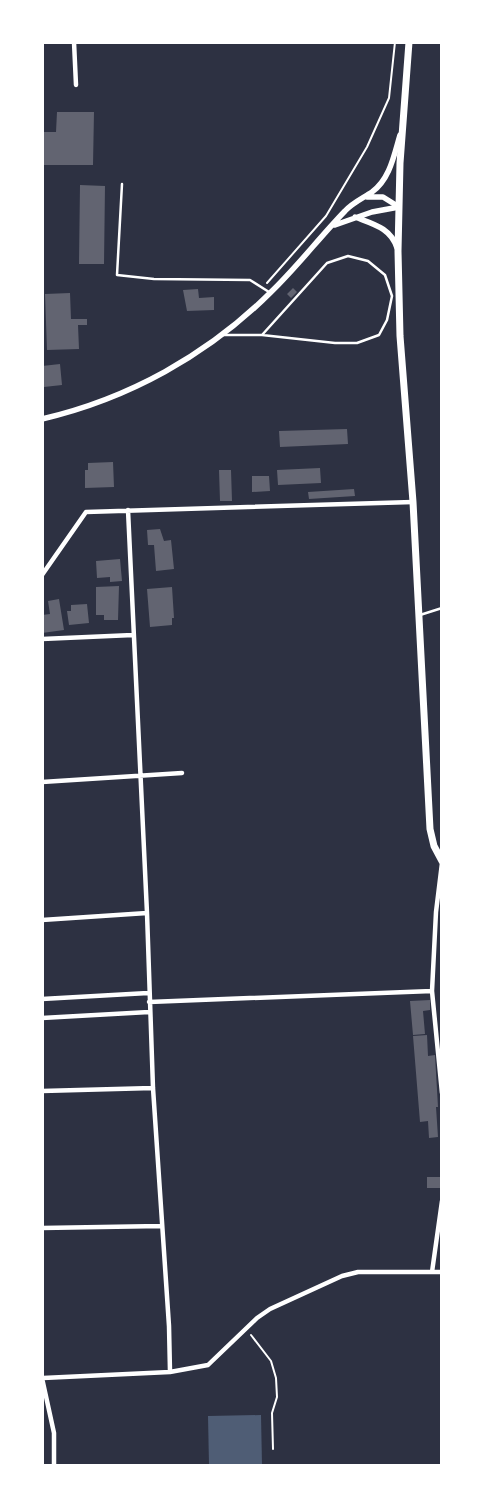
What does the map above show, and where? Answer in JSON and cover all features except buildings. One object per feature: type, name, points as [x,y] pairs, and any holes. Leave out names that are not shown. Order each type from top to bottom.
[{"type":"main road","points":[[409,42],[401,131],[398,251],[400,336],[413,502],[430,829],[434,846],[442,862]]},
{"type":"street","points":[[74,42],[76,85]]},
{"type":"street","points":[[42,419],[71,412],[133,389],[166,372],[221,335],[270,293],[345,211],[374,191],[385,178],[401,131]]},
{"type":"street","points":[[358,201],[368,196],[377,196],[389,200],[399,207]]},
{"type":"street","points":[[333,226],[355,217],[399,207]]},
{"type":"street","points":[[355,217],[387,231],[394,239],[398,251]]},
{"type":"street","points":[[42,575],[86,512],[413,502]]},
{"type":"street","points":[[128,510],[147,913],[152,1088],[169,1326],[170,1372]]},
{"type":"street","points":[[42,639],[134,635]]},
{"type":"street","points":[[42,782],[182,773]]},
{"type":"street","points":[[442,862],[436,912],[432,991],[442,1093]]},
{"type":"street","points":[[42,920],[147,913]]},
{"type":"street","points":[[149,1002],[432,991]]},
{"type":"street","points":[[42,999],[148,993]]},
{"type":"street","points":[[42,1018],[149,1012]]},
{"type":"street","points":[[42,1091],[152,1088]]},
{"type":"street","points":[[432,1272],[442,1201]]},
{"type":"street","points":[[42,1228],[161,1226]]},
{"type":"street","points":[[54,1466],[54,1433],[43,1378],[170,1372],[208,1365],[270,1309],[342,1276],[358,1272],[442,1272]]},
{"type":"lane","points":[[122,184],[117,275],[154,279],[250,280],[270,293]]},
{"type":"lane","points":[[221,335],[262,335],[335,343],[357,343],[379,335],[387,320],[392,296],[385,275],[368,262],[348,256],[327,263],[262,335]]},
{"type":"lane","points":[[419,615],[442,608]]},
{"type":"path","points":[[262,288],[326,216],[367,147],[389,98],[395,42]]},
{"type":"path","points":[[246,1329],[271,1361],[276,1378],[277,1397],[272,1413],[273,1449]]},
{"type":"water","points":[[261,1415],[262,1465],[209,1465],[208,1416]]}]
